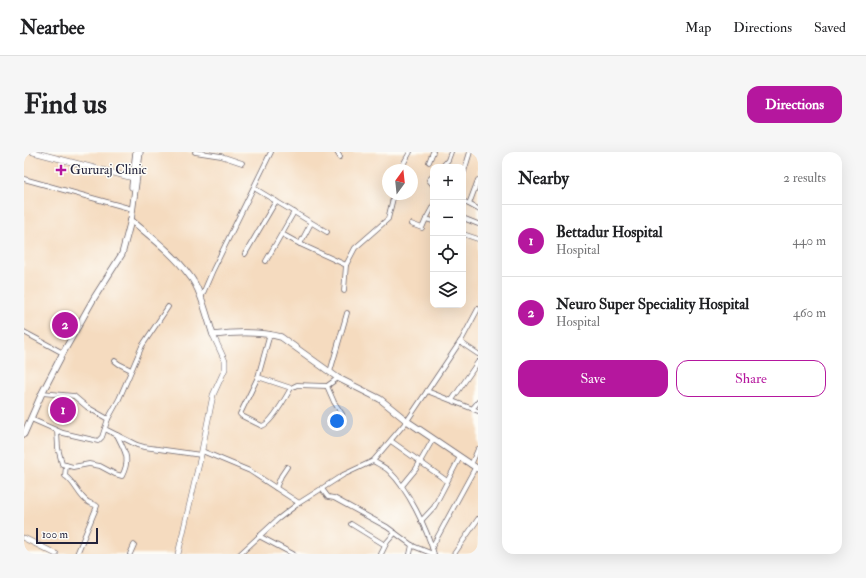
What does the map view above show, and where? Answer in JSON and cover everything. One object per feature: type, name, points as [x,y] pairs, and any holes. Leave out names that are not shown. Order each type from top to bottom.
[{"type":"main road","points":[[132,209],[131,203],[136,152]]},
{"type":"main road","points":[[24,434],[42,393],[63,353],[94,298],[122,254],[132,220],[132,209],[140,152]]},
{"type":"main road","points":[[132,220],[169,254],[190,276],[201,299],[213,335],[242,332],[270,334],[280,338],[338,378],[380,399],[407,421],[475,467]]},
{"type":"street","points":[[33,152],[133,178]]},
{"type":"street","points":[[195,152],[221,156],[242,163]]},
{"type":"street","points":[[201,299],[213,270],[271,152]]},
{"type":"street","points":[[336,152],[340,157]]},
{"type":"street","points":[[403,164],[410,152]]},
{"type":"street","points":[[429,162],[433,152]]},
{"type":"street","points":[[445,164],[451,152]]},
{"type":"street","points":[[466,165],[470,152]]},
{"type":"street","points":[[24,179],[132,209]]},
{"type":"street","points":[[469,204],[478,180]]},
{"type":"street","points":[[254,188],[327,232]]},
{"type":"street","points":[[344,291],[346,265],[355,248],[386,222],[393,200]]},
{"type":"street","points":[[245,254],[276,201]]},
{"type":"street","points":[[466,202],[478,209]]},
{"type":"street","points":[[411,224],[422,228],[430,211]]},
{"type":"street","points":[[266,261],[294,212]]},
{"type":"street","points":[[426,218],[430,220]]},
{"type":"street","points":[[466,219],[478,224]]},
{"type":"street","points":[[300,244],[311,222]]},
{"type":"street","points":[[282,234],[346,265]]},
{"type":"street","points":[[466,235],[478,239]]},
{"type":"street","points":[[31,419],[57,431],[98,441],[102,437],[108,419],[142,346],[168,307]]},
{"type":"street","points":[[240,554],[299,503],[343,475],[373,461],[407,421],[460,342],[478,309]]},
{"type":"street","points":[[330,372],[347,313]]},
{"type":"street","points":[[24,332],[63,353]]},
{"type":"street","points":[[270,334],[258,377],[240,414],[242,416],[262,426],[266,425],[292,388],[297,385],[327,386],[338,378]]},
{"type":"street","points":[[178,554],[202,453],[213,395],[226,365],[213,335]]},
{"type":"street","points":[[460,342],[478,354]]},
{"type":"street","points":[[116,361],[131,370]]},
{"type":"street","points":[[452,400],[478,362]]},
{"type":"street","points":[[258,377],[292,388]]},
{"type":"street","points":[[327,386],[334,402],[342,414]]},
{"type":"street","points":[[427,391],[478,411]]},
{"type":"street","points":[[42,393],[74,396],[87,407],[108,419]]},
{"type":"street","points":[[473,408],[478,402]]},
{"type":"street","points":[[105,429],[144,447],[202,453],[250,471],[299,503]]},
{"type":"street","points":[[57,431],[58,448],[62,464],[73,467],[89,464],[100,466],[122,476],[127,466],[127,459],[117,435]]},
{"type":"street","points":[[402,486],[416,469],[433,439]]},
{"type":"street","points":[[390,441],[447,482]]},
{"type":"street","points":[[432,546],[475,467],[478,451]]},
{"type":"street","points":[[421,521],[434,507],[460,457]]},
{"type":"street","points":[[322,489],[328,497],[334,498],[387,527],[412,546],[433,554],[432,546],[421,521],[402,486],[388,471],[373,461]]},
{"type":"street","points":[[66,465],[65,476],[71,479],[87,502],[97,506],[77,554]]},
{"type":"street","points":[[276,488],[281,476],[287,468]]},
{"type":"street","points":[[454,554],[478,519]]},
{"type":"street","points":[[351,524],[386,544]]},
{"type":"street","points":[[381,554],[386,544],[395,533]]},
{"type":"street","points":[[259,536],[293,554]]},
{"type":"street","points":[[24,538],[56,554]]},
{"type":"street","points":[[130,554],[134,545]]},
{"type":"street","points":[[410,554],[412,546]]},
{"type":"place","name":"Gururaj Clinic","points":[[61,170]]},
{"type":"place","name":"Neuro Super Speciality Hospital","points":[[65,325]]},
{"type":"place","name":"Bettadur Hospital","points":[[63,410]]}]
